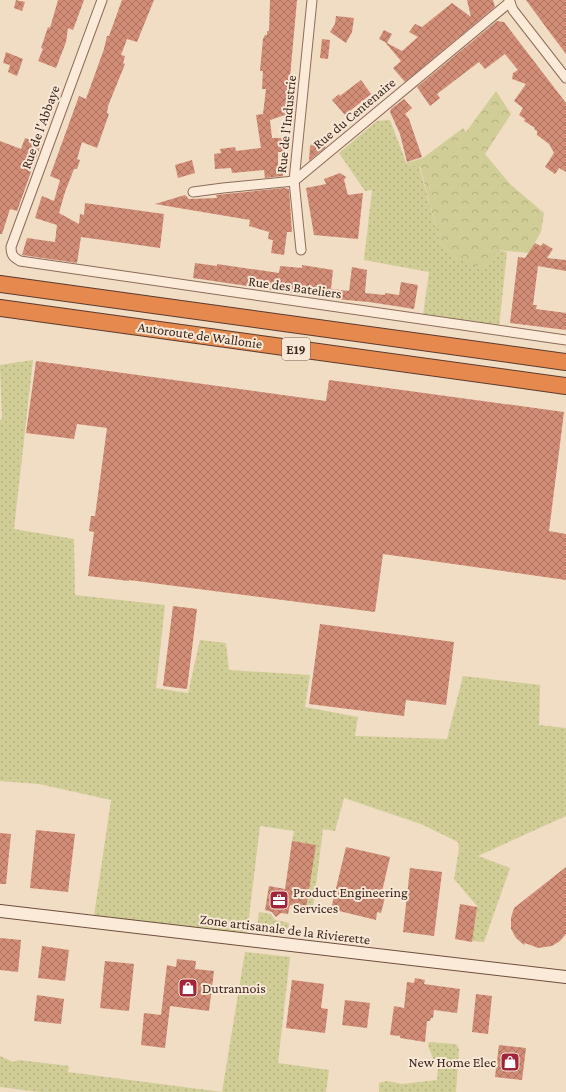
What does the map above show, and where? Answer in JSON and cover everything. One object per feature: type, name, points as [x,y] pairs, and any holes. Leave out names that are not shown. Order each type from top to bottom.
[{"type":"highway","name":"Autoroute de Wallonie","points":[[0,284],[566,362]]},
{"type":"highway","name":"Autoroute de Wallonie","points":[[0,308],[566,386]]},
{"type":"street","name":"Rue de l'Abbaye","points":[[20,261],[13,257],[11,247],[102,0]]},
{"type":"street","name":"Rue de l'Industrie","points":[[301,250],[294,180],[312,0]]},
{"type":"street","name":"Rue du Centenaire","points":[[294,180],[509,1]]},
{"type":"street","points":[[509,1],[513,10],[566,78]]},
{"type":"street","points":[[193,192],[294,180]]},
{"type":"street","name":"Rue des Bateliers","points":[[20,261],[566,340]]},
{"type":"street","name":"Zone artisanale de la Rivierette","points":[[0,911],[566,977]]},
{"type":"green space","points":[[496,91],[511,114],[485,154],[510,184],[544,213],[541,232],[529,253],[497,250],[486,268],[457,259],[440,242],[420,167],[407,165],[406,163],[423,158],[463,128],[466,132]]},
{"type":"green space","points":[[390,120],[407,165],[419,166],[440,242],[457,259],[497,250],[507,252],[499,327],[423,315],[429,272],[364,260],[372,190],[365,191],[339,153],[377,121]]},
{"type":"green space","points":[[33,360],[14,529],[74,539],[75,595],[165,605],[156,688],[188,693],[200,640],[226,643],[229,670],[310,675],[305,707],[358,717],[355,736],[447,739],[463,676],[540,685],[539,725],[566,728],[566,816],[478,856],[510,868],[484,942],[472,941],[477,906],[454,879],[459,849],[458,842],[421,824],[344,798],[335,831],[323,829],[313,909],[306,908],[292,841],[294,831],[260,826],[247,933],[94,916],[111,800],[39,784],[0,781],[0,420],[2,419],[0,365]]},
{"type":"green space","points":[[259,912],[271,914],[275,920],[289,923],[288,933],[257,929]]},
{"type":"green space","points":[[245,952],[290,957],[278,1063],[329,1070],[326,1092],[222,1092]]},
{"type":"green space","points":[[429,1042],[456,1044],[459,1049],[456,1092],[379,1092],[379,1083],[387,1081],[402,1084],[437,1080],[438,1070],[428,1046]]},
{"type":"green space","points":[[0,1056],[13,1062],[19,1060],[69,1066],[68,1072],[222,1092],[39,1092],[0,1087]]},
{"type":"building","points":[[16,0],[25,2],[22,11],[14,8]]},
{"type":"building","points":[[58,0],[84,0],[73,30],[68,28],[66,42],[56,68],[38,61]]},
{"type":"building","points":[[122,0],[154,0],[137,42],[127,39],[121,55],[125,56],[123,63],[125,64],[108,106],[107,113],[109,114],[97,148],[82,142],[77,159],[80,160],[77,169],[74,169],[59,213],[79,224],[80,214],[84,215],[85,203],[164,214],[160,248],[81,237],[77,263],[22,255],[27,238],[55,242],[57,225],[35,218],[42,196],[54,201],[60,180],[50,176],[79,96],[86,99],[104,49],[107,36],[109,36]]},
{"type":"building","points":[[270,0],[297,0],[289,88],[289,97],[294,112],[270,120],[272,138],[286,138],[286,152],[278,152],[278,169],[283,169],[283,176],[265,178],[264,170],[232,173],[231,168],[215,169],[214,154],[221,153],[220,149],[235,147],[236,151],[261,148],[256,115],[263,114],[266,89],[262,89],[263,71],[260,71],[263,39],[265,35],[267,35],[267,31],[269,31]]},
{"type":"building","points":[[467,0],[493,0],[495,7],[405,82],[393,68],[401,61],[385,42],[379,39],[384,30],[392,34],[387,43],[402,51],[418,37],[409,32],[415,24],[422,27],[452,3],[471,17]]},
{"type":"building","points":[[526,0],[566,0],[566,54],[548,30]]},
{"type":"building","points":[[336,16],[354,18],[352,32],[346,43],[330,32],[335,24]]},
{"type":"building","points":[[497,21],[504,22],[566,103],[566,172],[559,168],[555,174],[545,167],[554,153],[549,144],[537,135],[537,131],[534,129],[535,128],[524,121],[525,119],[519,115],[523,108],[514,101],[526,84],[512,79],[513,73],[518,70],[505,54],[485,69],[479,62],[437,94],[440,98],[430,106],[417,87]]},
{"type":"building","points":[[322,39],[330,40],[328,59],[320,58]]},
{"type":"building","points":[[6,52],[23,59],[17,76],[8,72],[10,65],[3,63]]},
{"type":"building","points":[[361,80],[371,94],[345,115],[332,100],[339,94],[340,96]]},
{"type":"building","points":[[404,99],[412,108],[405,114],[409,119],[422,157],[407,162],[400,134],[390,112],[391,109]]},
{"type":"building","points":[[25,138],[41,144],[17,211],[10,209],[2,234],[0,234],[0,141],[21,149]]},
{"type":"building","points":[[319,139],[326,147],[309,161],[310,146]]},
{"type":"building","points":[[192,160],[195,173],[178,178],[175,165]]},
{"type":"building","points":[[340,173],[346,177],[344,180],[348,195],[363,193],[358,239],[314,235],[306,188],[326,184],[324,179]]},
{"type":"building","points":[[284,188],[289,189],[292,232],[287,232],[284,255],[271,253],[273,240],[268,239],[269,232],[249,226],[250,220],[155,204],[185,195],[189,199],[217,198],[216,195]]},
{"type":"building","points":[[535,243],[541,246],[543,243],[553,249],[547,258],[566,260],[566,271],[538,266],[533,305],[537,305],[536,309],[566,313],[566,330],[510,323],[518,257],[525,258]]},
{"type":"building","points":[[195,263],[217,266],[217,264],[279,273],[280,266],[302,268],[302,265],[333,270],[331,289],[349,291],[352,267],[367,270],[365,293],[385,295],[385,293],[399,295],[401,282],[418,285],[414,309],[193,278]]},
{"type":"building","points":[[36,361],[326,401],[329,380],[564,412],[549,531],[566,534],[566,580],[383,554],[375,612],[88,576],[94,532],[89,531],[91,516],[95,516],[107,428],[77,424],[74,439],[26,433]]},
{"type":"building","points":[[173,606],[197,609],[187,689],[163,686]]},
{"type":"building","points":[[320,624],[454,642],[446,705],[406,700],[404,716],[309,704]]},
{"type":"building","points":[[36,830],[75,834],[68,892],[30,888]]},
{"type":"building","points":[[0,833],[11,834],[6,884],[0,884]]},
{"type":"building","points":[[292,841],[316,845],[306,908],[290,905],[288,914],[281,913],[276,917],[272,912],[265,910],[269,886],[285,889]]},
{"type":"building","points":[[346,847],[390,857],[381,896],[385,897],[381,913],[377,912],[376,920],[331,909]]},
{"type":"building","points":[[566,867],[566,934],[560,941],[552,946],[538,948],[525,943],[524,945],[516,938],[511,929],[511,918],[514,908]]},
{"type":"building","points":[[410,868],[442,872],[434,936],[403,932]]},
{"type":"building","points":[[460,904],[477,907],[472,942],[455,939]]},
{"type":"building","points":[[0,938],[21,940],[18,972],[0,970]]},
{"type":"building","points":[[42,946],[69,950],[65,981],[38,978]]},
{"type":"building","name":"Dutrannois","points":[[177,959],[196,961],[195,969],[214,971],[209,1011],[170,1006],[165,1048],[141,1045],[144,1013],[161,1015],[167,965],[176,967]]},
{"type":"building","points":[[105,961],[134,964],[129,1011],[100,1008]]},
{"type":"building","points":[[415,978],[425,980],[424,984],[460,989],[457,1013],[434,1010],[433,1018],[431,1018],[430,1021],[427,1021],[425,1042],[390,1035],[394,1006],[404,1008],[407,982],[414,983]]},
{"type":"building","points":[[292,980],[324,984],[321,1008],[328,1009],[325,1033],[286,1028]]},
{"type":"building","points":[[476,994],[492,996],[488,1034],[472,1032]]},
{"type":"building","points":[[37,995],[64,999],[61,1024],[34,1021]]},
{"type":"building","points":[[345,1000],[370,1003],[367,1028],[342,1025]]},
{"type":"building","points":[[499,1045],[526,1048],[522,1080],[495,1077]]},
{"type":"place","name":"Product Engineering Services","points":[[279,900]]},
{"type":"place","name":"Dutrannois","points":[[188,988]]},
{"type":"place","name":"New Home Elec","points":[[510,1062]]}]
